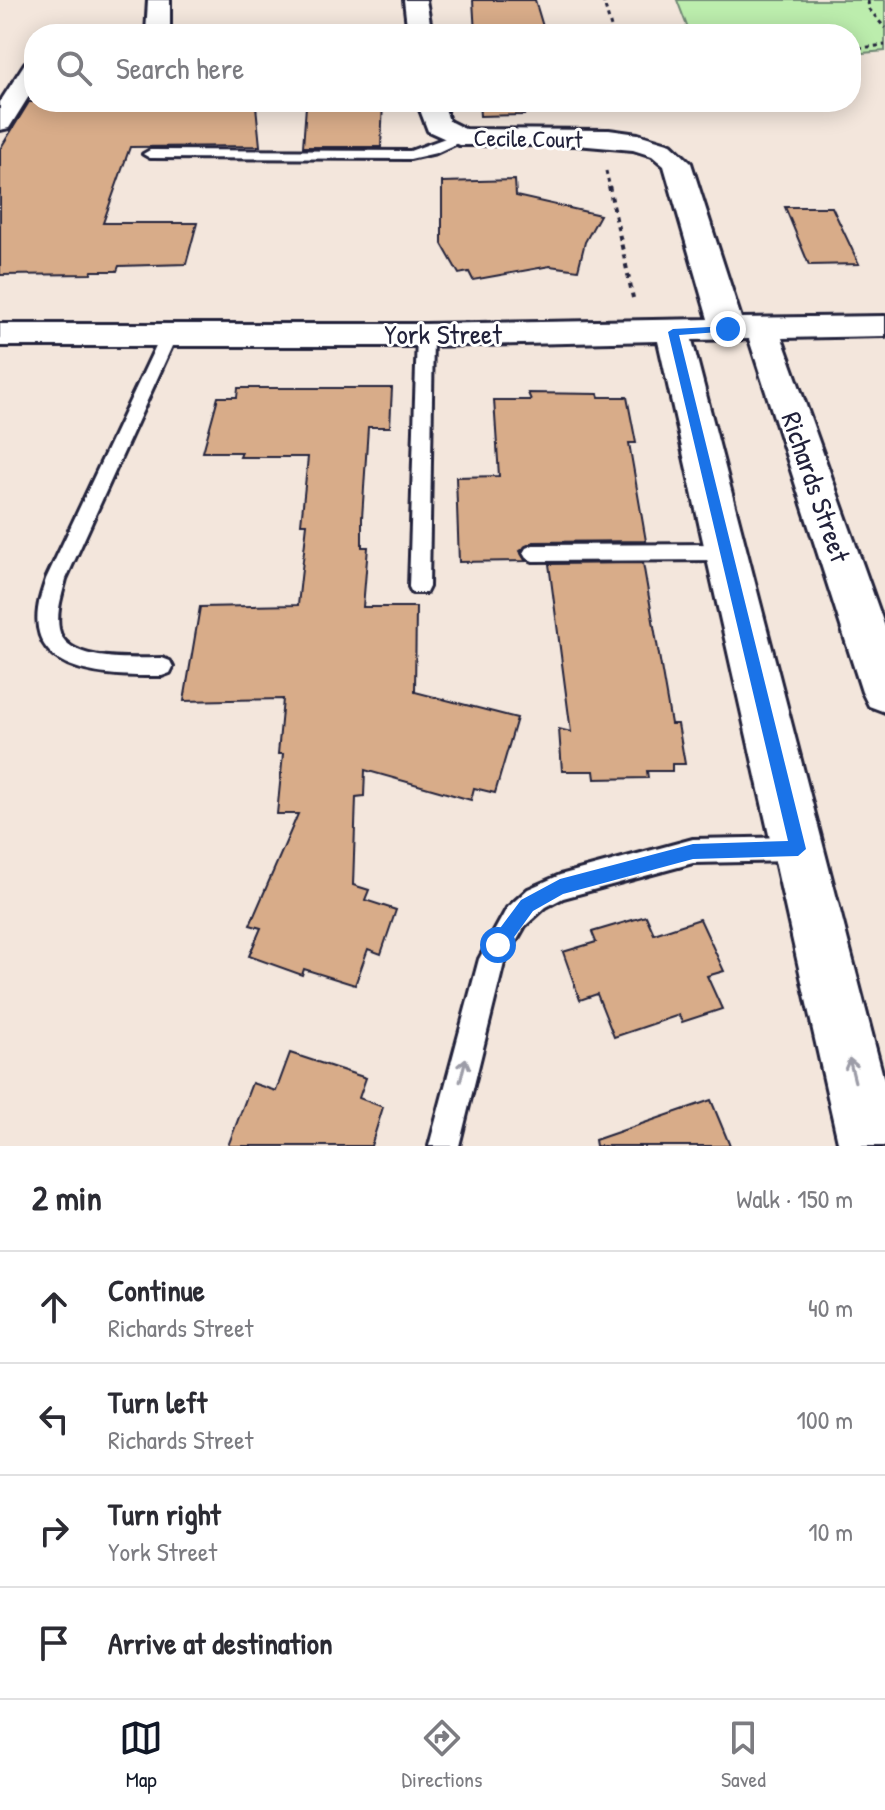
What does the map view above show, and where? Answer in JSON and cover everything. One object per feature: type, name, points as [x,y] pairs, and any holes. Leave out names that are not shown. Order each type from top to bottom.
[{"type":"street","points":[[158,24],[159,0]]},
{"type":"street","points":[[415,0],[419,24]]},
{"type":"street","points":[[0,122],[7,98],[24,79]]},
{"type":"street","name":"Cecile Court","points":[[433,112],[437,125],[459,137],[600,139],[648,143]]},
{"type":"street","name":"Richards Street","points":[[648,143],[666,151],[677,163],[745,329],[885,692]]},
{"type":"street","name":"York Street","points":[[0,335],[425,335],[885,326]]},
{"type":"street","points":[[673,332],[870,1146]]},
{"type":"lane","points":[[150,154],[410,155],[431,150],[459,137]]},
{"type":"lane","points":[[162,667],[103,667],[81,663],[56,648],[48,632],[47,618],[56,579],[169,335]]},
{"type":"lane","points":[[419,587],[425,335]]},
{"type":"lane","points":[[533,553],[727,552]]},
{"type":"lane","points":[[444,1146],[492,959],[505,932],[527,905],[560,887],[693,851],[798,849]]},
{"type":"path","points":[[603,0],[610,24]]},
{"type":"path","points":[[868,1],[872,14],[885,28]]},
{"type":"path","points":[[861,48],[885,46]]},
{"type":"path","points":[[600,139],[633,298]]},
{"type":"green space","points":[[677,0],[885,0],[885,51],[861,53],[861,24],[686,24]]},
{"type":"building","points":[[473,0],[535,0],[542,24],[474,24]]},
{"type":"building","points":[[24,110],[257,112],[260,146],[130,147],[103,223],[197,223],[186,264],[119,266],[117,271],[92,271],[91,274],[0,275],[0,149]]},
{"type":"building","points":[[306,112],[383,112],[381,147],[303,147]]},
{"type":"building","points":[[480,112],[523,112],[524,115],[480,116]]},
{"type":"building","points":[[515,180],[516,196],[600,215],[585,242],[578,270],[550,266],[473,280],[469,272],[459,274],[442,244],[442,182]]},
{"type":"building","points":[[785,207],[832,207],[859,264],[809,265]]},
{"type":"building","points":[[238,388],[392,388],[390,427],[368,427],[362,518],[362,547],[368,547],[363,607],[416,607],[415,692],[517,718],[495,793],[474,788],[471,800],[365,770],[364,796],[356,797],[353,885],[369,890],[365,900],[396,910],[381,954],[368,949],[355,985],[304,969],[302,975],[249,956],[261,928],[250,925],[298,814],[277,814],[283,754],[278,754],[283,699],[184,701],[200,607],[298,605],[307,524],[301,524],[308,457],[240,457],[242,452],[203,452],[218,397],[237,397]]},
{"type":"building","points":[[528,393],[627,397],[636,443],[629,443],[646,541],[533,542],[520,551],[526,561],[459,562],[456,477],[499,476],[494,400],[531,400]]},
{"type":"building","points":[[643,563],[671,724],[678,724],[685,764],[672,764],[672,771],[647,771],[648,778],[595,779],[594,771],[562,771],[559,729],[571,732],[549,564]]},
{"type":"building","points":[[646,916],[654,934],[700,919],[724,971],[707,976],[722,1009],[682,1022],[679,1015],[614,1037],[597,994],[580,1000],[563,952],[596,942],[592,932]]},
{"type":"building","points":[[290,1053],[366,1078],[359,1098],[383,1107],[371,1146],[228,1146],[252,1083],[276,1091]]},
{"type":"building","points":[[711,1100],[730,1146],[596,1146],[595,1140]]},
{"type":"route","points":[[498,945],[527,905],[560,887],[693,851],[798,849],[673,332],[728,329]]}]
